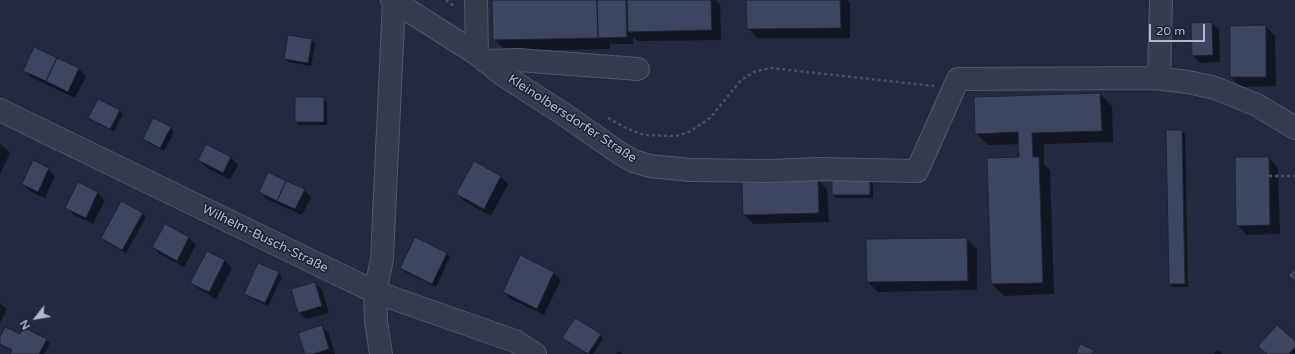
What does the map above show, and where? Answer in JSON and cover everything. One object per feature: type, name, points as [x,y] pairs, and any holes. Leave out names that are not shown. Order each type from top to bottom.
[{"type":"street","name":"Kleinolbersdorfer Straße","points":[[393,0],[481,57],[503,75],[565,115],[618,152],[633,160],[650,166],[690,170],[768,171],[820,169],[917,171],[954,88]]},
{"type":"street","name":"Kleinolbersdorfer Straße","points":[[381,354],[376,322],[376,292],[382,259],[393,0]]},
{"type":"street","points":[[476,0],[481,57],[638,69]]},
{"type":"street","points":[[1159,78],[1161,0]]},
{"type":"street","points":[[954,88],[958,79],[1159,78],[1215,88],[1257,105],[1295,128]]},
{"type":"street","name":"Wilhelm-Busch-Straße","points":[[0,110],[376,292],[515,341],[535,354]]},
{"type":"path","points":[[606,117],[626,128],[644,135],[676,136],[688,132],[710,118],[741,80],[756,71],[771,68],[954,88]]},
{"type":"path","points":[[1269,176],[1295,176]]},
{"type":"building","points":[[492,0],[597,0],[598,38],[493,40]]},
{"type":"building","points":[[597,0],[626,0],[627,37],[598,38]]},
{"type":"building","points":[[627,0],[711,0],[712,30],[628,32]]},
{"type":"building","points":[[746,0],[840,0],[841,28],[747,29]]},
{"type":"building","points":[[1212,22],[1213,55],[1192,56],[1191,23]]},
{"type":"building","points":[[1266,25],[1266,77],[1230,77],[1230,26]]},
{"type":"building","points":[[288,35],[312,39],[308,63],[284,59]]},
{"type":"building","points":[[34,47],[57,58],[46,81],[23,71]]},
{"type":"building","points":[[57,58],[79,68],[68,92],[46,81]]},
{"type":"building","points":[[1100,93],[1102,131],[1032,133],[1033,157],[1039,157],[1043,283],[991,284],[987,158],[1019,157],[1018,132],[975,134],[974,97]]},
{"type":"building","points":[[295,97],[324,97],[324,122],[295,122]]},
{"type":"building","points":[[98,99],[120,110],[110,129],[88,118]]},
{"type":"building","points":[[153,118],[171,127],[160,148],[143,139]]},
{"type":"building","points":[[1166,130],[1182,130],[1185,284],[1169,284]]},
{"type":"building","points":[[206,144],[231,157],[223,173],[198,160]]},
{"type":"building","points":[[1235,157],[1269,157],[1270,225],[1236,226]]},
{"type":"building","points":[[33,160],[49,168],[38,192],[22,184]]},
{"type":"building","points":[[474,161],[501,176],[484,209],[456,194]]},
{"type":"building","points":[[268,172],[286,181],[277,201],[259,192]]},
{"type":"building","points":[[818,178],[819,213],[743,215],[742,180]]},
{"type":"building","points":[[832,179],[870,179],[870,195],[832,195]]},
{"type":"building","points":[[286,181],[305,189],[295,209],[277,201]]},
{"type":"building","points":[[78,182],[98,192],[86,218],[65,208]]},
{"type":"building","points":[[121,201],[143,213],[122,250],[101,238]]},
{"type":"building","points":[[165,224],[189,237],[177,261],[152,247]]},
{"type":"building","points":[[415,237],[447,253],[432,284],[400,268]]},
{"type":"building","points":[[967,238],[968,281],[867,282],[866,239]]},
{"type":"building","points":[[207,251],[225,260],[209,292],[190,283]]},
{"type":"building","points":[[520,255],[554,272],[537,309],[503,292]]},
{"type":"building","points":[[258,263],[279,272],[265,303],[244,294]]},
{"type":"building","points":[[1295,268],[1295,281],[1288,276]]},
{"type":"building","points":[[315,282],[322,306],[298,313],[291,289]]},
{"type":"building","points":[[575,318],[601,334],[588,354],[562,338]]},
{"type":"building","points":[[322,325],[329,349],[313,354],[305,354],[298,333]]},
{"type":"building","points":[[1277,325],[1295,341],[1295,347],[1289,354],[1267,354],[1258,346]]},
{"type":"building","points":[[5,327],[20,334],[23,327],[47,339],[39,354],[10,354],[12,350],[0,344],[0,337]]},
{"type":"building","points":[[1080,344],[1094,350],[1092,354],[1076,354]]}]
